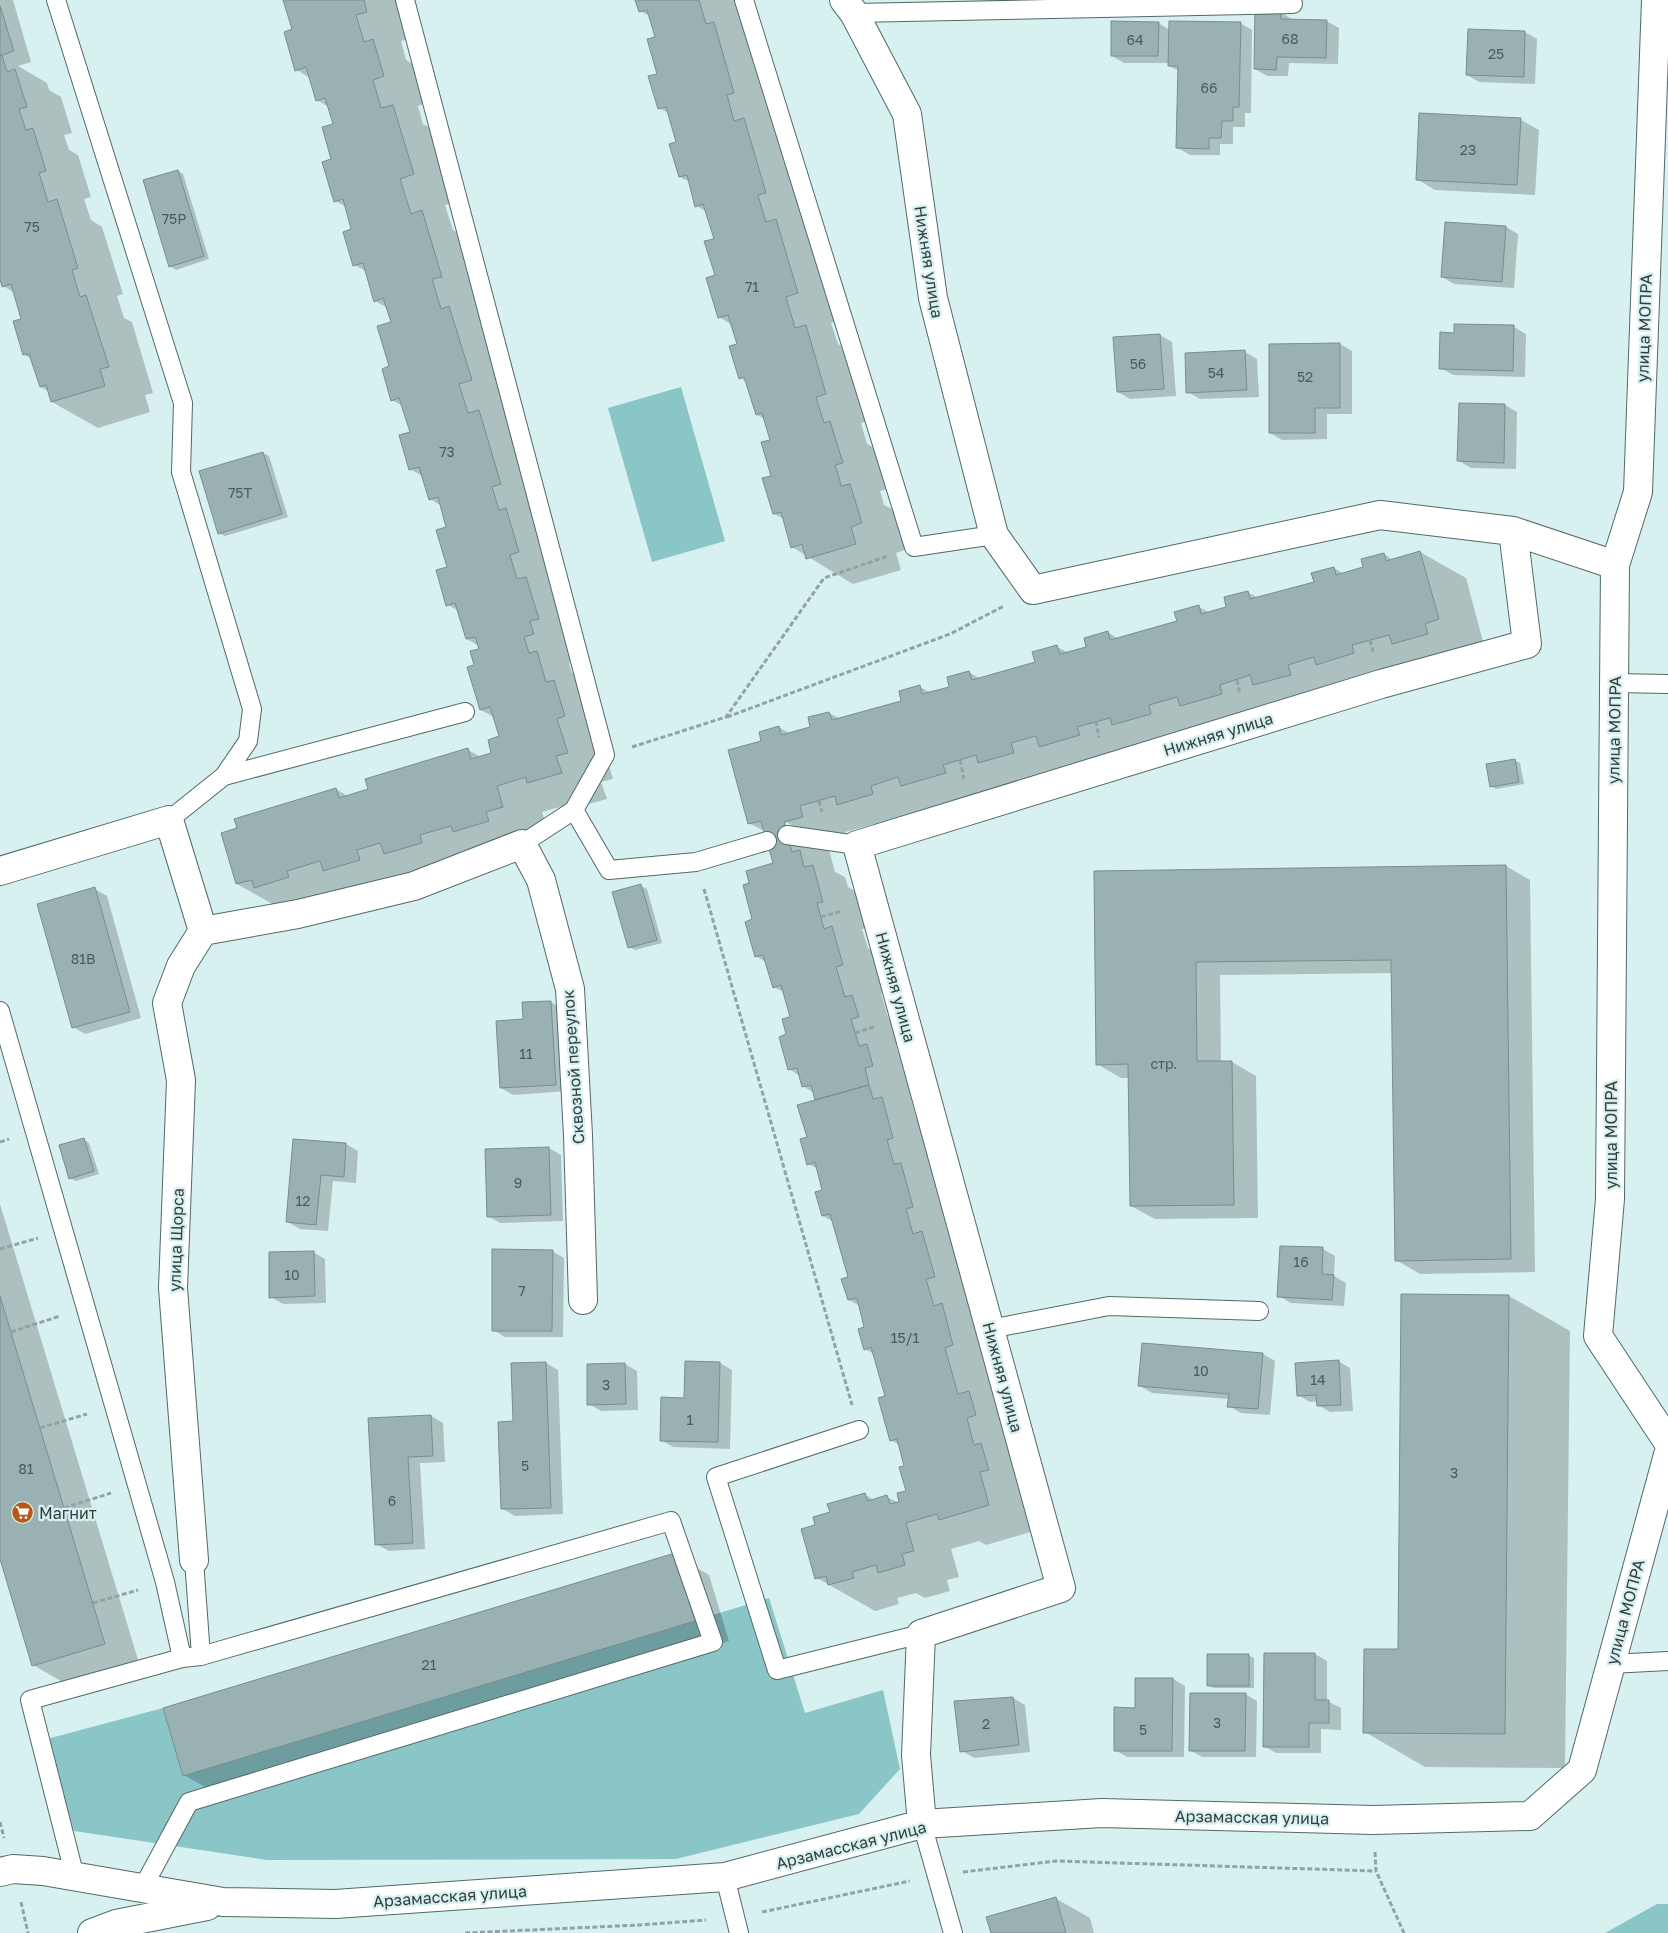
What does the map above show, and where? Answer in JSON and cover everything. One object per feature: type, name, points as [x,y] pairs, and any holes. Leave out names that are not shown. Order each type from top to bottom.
[{"type":"street","name":"улица МОПРА","points":[[1656,0],[1638,492],[1615,565],[1610,1199],[1598,1336],[1668,1442]]},
{"type":"street","name":"Нижняя улица","points":[[849,6],[907,114],[932,298],[994,535]]},
{"type":"street","points":[[994,535],[1033,590],[1380,515],[1513,531],[1615,565]]},
{"type":"street","name":"Нижняя улица","points":[[921,1634],[1061,1588],[857,845],[1381,684],[1527,644],[1513,531]]},
{"type":"street","points":[[0,871],[169,820],[203,931],[298,914],[414,886],[522,844]]},
{"type":"street","name":"Сквозной переулок","points":[[522,844],[541,880],[570,989],[578,1135],[583,1300]]},
{"type":"street","name":"улица Щорса","points":[[194,1560],[173,1288],[181,1080],[167,1003],[181,966],[203,931]]},
{"type":"street","name":"улица МОПРА","points":[[1582,1770],[1668,1455]]},
{"type":"street","points":[[921,1634],[916,1755],[922,1824]]},
{"type":"street","name":"Арзамасская улица","points":[[0,1872],[13,1870],[44,1871],[223,1902],[335,1904],[725,1877],[922,1824],[1102,1813],[1373,1820],[1530,1816],[1582,1770]]},
{"type":"street","name":"Арзамасская улица","points":[[92,1933],[116,1924],[223,1902]]},
{"type":"lane","points":[[56,0],[183,402],[181,472],[252,709],[248,741],[224,776],[169,820]]},
{"type":"lane","points":[[405,0],[605,755],[574,810],[522,844]]},
{"type":"lane","points":[[744,0],[914,547],[994,535]]},
{"type":"lane","points":[[849,6],[1293,4]]},
{"type":"lane","points":[[1614,684],[1668,684]]},
{"type":"lane","points":[[224,776],[465,712]]},
{"type":"lane","points":[[574,810],[609,870],[696,862],[767,841]]},
{"type":"lane","points":[[787,836],[857,845]]},
{"type":"lane","points":[[0,1011],[165,1582],[182,1658]]},
{"type":"lane","points":[[990,1329],[1109,1306],[1259,1311]]},
{"type":"lane","points":[[860,1430],[716,1477],[777,1670],[921,1634]]},
{"type":"lane","points":[[75,1877],[30,1700],[182,1658],[201,1656],[671,1521],[714,1642],[189,1802],[142,1889]]},
{"type":"lane","points":[[194,1560],[201,1656]]},
{"type":"lane","points":[[1611,1664],[1668,1661]]},
{"type":"lane","points":[[922,1824],[953,1933]]},
{"type":"lane","points":[[725,1877],[739,1933]]},
{"type":"path","points":[[726,717],[824,578],[914,547]]},
{"type":"path","points":[[605,755],[726,717],[950,634],[1033,590]]},
{"type":"path","points":[[696,862],[860,1430]]},
{"type":"path","points":[[0,1249],[63,1230]]},
{"type":"path","points":[[11,1332],[86,1309]]},
{"type":"path","points":[[40,1428],[114,1406]]},
{"type":"path","points":[[64,1508],[137,1485]]},
{"type":"path","points":[[93,1603],[165,1582]]},
{"type":"path","points":[[1373,1820],[1376,1871],[1404,1933]]},
{"type":"shaded area","points":[[681,387],[725,541],[652,562],[608,408]]},
{"type":"shaded area","points":[[769,1598],[805,1713],[883,1690],[900,1769],[859,1814],[676,1859],[267,1860],[74,1831],[47,1739],[163,1708],[184,1775]]},
{"type":"shaded area","points":[[1657,1904],[1668,1904],[1668,1933],[1605,1933]]},
{"type":"building","points":[[283,0],[364,0],[367,12],[356,15],[364,42],[373,39],[384,76],[373,80],[381,108],[393,105],[414,174],[400,179],[411,214],[422,210],[442,277],[432,279],[441,309],[449,306],[472,380],[459,384],[468,413],[479,410],[501,484],[492,487],[499,510],[506,508],[519,552],[510,555],[517,579],[526,577],[539,619],[530,621],[534,634],[524,637],[529,653],[537,651],[546,682],[554,680],[565,716],[557,719],[568,753],[556,756],[562,773],[527,783],[526,777],[497,786],[503,807],[486,812],[489,821],[453,832],[451,826],[420,835],[422,843],[384,854],[380,843],[357,850],[360,860],[323,871],[320,861],[287,871],[289,877],[254,888],[252,880],[236,884],[221,833],[237,828],[234,819],[336,788],[339,798],[368,789],[365,779],[468,748],[471,759],[491,753],[488,740],[499,736],[490,707],[480,710],[467,667],[474,665],[470,651],[479,649],[475,637],[466,639],[455,603],[446,606],[436,570],[447,567],[436,530],[446,527],[438,497],[429,500],[419,467],[409,470],[399,435],[410,432],[399,398],[391,401],[382,369],[389,366],[377,326],[391,322],[383,298],[374,302],[363,263],[353,266],[343,232],[351,229],[343,199],[334,202],[322,162],[331,159],[322,127],[333,124],[325,98],[316,101],[306,67],[295,71],[284,32],[292,29]]},
{"type":"building","points":[[635,0],[699,0],[706,24],[714,22],[734,93],[727,95],[734,121],[744,118],[766,193],[758,195],[766,222],[776,219],[798,293],[786,297],[795,328],[806,325],[826,394],[816,397],[824,423],[830,421],[843,463],[835,465],[841,486],[850,484],[862,523],[851,527],[856,544],[806,559],[802,544],[791,548],[781,512],[773,514],[762,478],[771,476],[761,442],[770,440],[762,413],[756,415],[744,377],[739,379],[729,346],[737,344],[728,315],[718,318],[706,278],[715,275],[704,241],[714,239],[703,204],[695,207],[687,175],[679,177],[669,144],[676,142],[666,107],[658,109],[648,76],[657,74],[647,39],[655,37],[647,10],[639,12]]},
{"type":"building","points":[[0,6],[14,51],[0,56]]},
{"type":"building","points":[[1255,10],[1281,11],[1281,19],[1327,20],[1326,58],[1277,57],[1276,70],[1254,69]]},
{"type":"building","points":[[1111,21],[1159,22],[1158,56],[1111,56]]},
{"type":"building","points":[[1169,21],[1241,22],[1239,107],[1233,107],[1233,121],[1222,121],[1221,138],[1209,138],[1209,149],[1176,148],[1178,66],[1168,66]]},
{"type":"building","points":[[1468,29],[1525,31],[1524,77],[1466,75]]},
{"type":"building","points":[[2,55],[7,72],[15,69],[27,107],[19,109],[26,130],[33,128],[46,171],[39,173],[48,202],[57,199],[78,268],[72,270],[80,297],[86,295],[109,367],[100,369],[105,386],[51,402],[46,385],[40,387],[29,354],[23,355],[13,321],[21,319],[11,284],[2,287],[0,279],[0,56]]},
{"type":"building","points":[[1419,113],[1521,118],[1517,185],[1416,180]]},
{"type":"building","points":[[178,170],[204,256],[169,267],[143,180]]},
{"type":"building","points":[[1445,222],[1506,226],[1502,282],[1441,277]]},
{"type":"building","points":[[1454,324],[1514,325],[1513,371],[1439,369],[1440,332],[1454,333]]},
{"type":"building","points":[[1160,334],[1164,389],[1117,392],[1113,337]]},
{"type":"building","points":[[1340,343],[1340,408],[1315,408],[1315,433],[1269,433],[1269,344]]},
{"type":"building","points":[[1245,350],[1247,390],[1186,393],[1185,353]]},
{"type":"building","points":[[1459,403],[1505,404],[1504,463],[1457,461]]},
{"type":"building","points":[[263,452],[282,514],[218,534],[199,471]]},
{"type":"building","points":[[1420,551],[1439,619],[1425,624],[1428,634],[1392,644],[1389,635],[1352,645],[1354,653],[1316,665],[1314,657],[1288,665],[1291,675],[1253,685],[1250,675],[1220,685],[1222,694],[1180,706],[1177,697],[1149,705],[1151,714],[1112,725],[1110,718],[1077,727],[1080,735],[1039,747],[1036,736],[1011,743],[1014,753],[978,763],[976,755],[943,765],[946,773],[901,786],[898,777],[871,786],[873,794],[837,805],[835,796],[800,806],[803,817],[784,822],[787,835],[792,852],[800,850],[804,867],[813,865],[823,902],[817,903],[824,929],[832,926],[843,965],[836,967],[845,997],[852,995],[859,1017],[851,1019],[859,1046],[867,1044],[873,1066],[865,1068],[869,1085],[815,1100],[811,1085],[802,1087],[797,1068],[788,1070],[779,1037],[786,1034],[782,1019],[790,1017],[781,985],[773,988],[763,955],[755,957],[745,922],[752,919],[743,885],[749,883],[746,871],[773,863],[761,821],[748,824],[728,750],[761,741],[759,732],[779,726],[781,735],[810,727],[808,717],[829,712],[832,720],[901,701],[899,691],[920,685],[922,694],[949,687],[947,677],[969,671],[972,680],[1035,662],[1032,652],[1057,645],[1060,654],[1086,647],[1084,638],[1108,631],[1110,640],[1177,621],[1174,612],[1199,605],[1201,614],[1226,607],[1224,597],[1248,591],[1250,599],[1314,582],[1311,573],[1334,567],[1336,575],[1363,567],[1361,559],[1384,553],[1386,561]]},
{"type":"building","points":[[1515,759],[1519,782],[1490,787],[1486,764]]},
{"type":"building","points":[[1506,865],[1511,1259],[1395,1261],[1391,960],[1196,962],[1197,1061],[1232,1061],[1234,1205],[1130,1206],[1128,1064],[1096,1065],[1094,871]]},
{"type":"building","points":[[641,884],[657,940],[628,948],[612,892]]},
{"type":"building","points":[[95,887],[130,1012],[72,1028],[37,904]]},
{"type":"building","points":[[551,1001],[556,1085],[500,1088],[496,1021],[523,1019],[522,1002]]},
{"type":"building","points":[[869,1085],[873,1099],[882,1097],[893,1138],[887,1140],[894,1164],[901,1163],[913,1207],[906,1209],[913,1234],[922,1231],[935,1277],[926,1279],[934,1306],[942,1303],[953,1345],[945,1348],[958,1394],[969,1391],[976,1415],[967,1418],[974,1445],[981,1443],[989,1470],[980,1472],[989,1505],[939,1520],[937,1514],[906,1523],[914,1551],[902,1554],[905,1565],[878,1573],[876,1565],[852,1572],[854,1578],[828,1585],[826,1576],[815,1579],[801,1529],[815,1525],[813,1517],[830,1512],[827,1504],[865,1493],[868,1501],[887,1495],[890,1504],[899,1502],[897,1493],[906,1491],[899,1467],[904,1466],[897,1439],[890,1441],[878,1398],[885,1396],[871,1347],[864,1350],[858,1329],[864,1327],[857,1298],[848,1300],[841,1279],[848,1277],[830,1214],[822,1216],[815,1192],[822,1190],[815,1162],[807,1165],[800,1139],[807,1137],[797,1105]]},
{"type":"building","points":[[84,1138],[94,1171],[69,1179],[59,1145]]},
{"type":"building","points":[[293,1139],[346,1143],[344,1177],[321,1175],[316,1225],[286,1222]]},
{"type":"building","points":[[549,1147],[551,1215],[487,1217],[485,1149]]},
{"type":"building","points":[[1280,1246],[1323,1247],[1322,1274],[1334,1275],[1332,1300],[1277,1297]]},
{"type":"building","points":[[492,1249],[553,1250],[552,1331],[492,1331]]},
{"type":"building","points":[[314,1251],[315,1296],[269,1298],[269,1252]]},
{"type":"building","points":[[1401,1294],[1509,1295],[1505,1734],[1363,1733],[1364,1649],[1398,1649]]},
{"type":"building","points":[[0,1296],[105,1644],[32,1666],[0,1559]]},
{"type":"building","points":[[1142,1343],[1263,1353],[1258,1409],[1227,1407],[1229,1394],[1138,1386]]},
{"type":"building","points":[[1339,1360],[1341,1405],[1317,1406],[1316,1395],[1297,1396],[1295,1363]]},
{"type":"building","points":[[685,1361],[720,1362],[718,1442],[660,1441],[661,1397],[684,1398]]},
{"type":"building","points":[[546,1362],[551,1508],[501,1509],[498,1422],[513,1421],[511,1363]]},
{"type":"building","points":[[625,1363],[626,1404],[587,1405],[587,1364]]},
{"type":"building","points":[[431,1415],[433,1456],[408,1457],[413,1543],[375,1545],[368,1418]]},
{"type":"building","points":[[675,1553],[695,1621],[183,1776],[163,1708]]},
{"type":"building","points":[[1264,1653],[1315,1653],[1315,1700],[1329,1700],[1329,1723],[1309,1723],[1309,1747],[1263,1747]]},
{"type":"building","points":[[1207,1654],[1249,1654],[1249,1686],[1207,1686]]},
{"type":"building","points":[[1135,1678],[1173,1678],[1172,1751],[1114,1751],[1114,1707],[1135,1708]]},
{"type":"building","points":[[1190,1693],[1246,1693],[1245,1751],[1189,1751]]},
{"type":"building","points":[[1013,1697],[1019,1745],[960,1752],[954,1701]]},
{"type":"building","points":[[1056,1897],[1066,1933],[991,1933],[986,1917]]},
{"type":"place","name":"Магнит","points":[[23,1513]]}]
